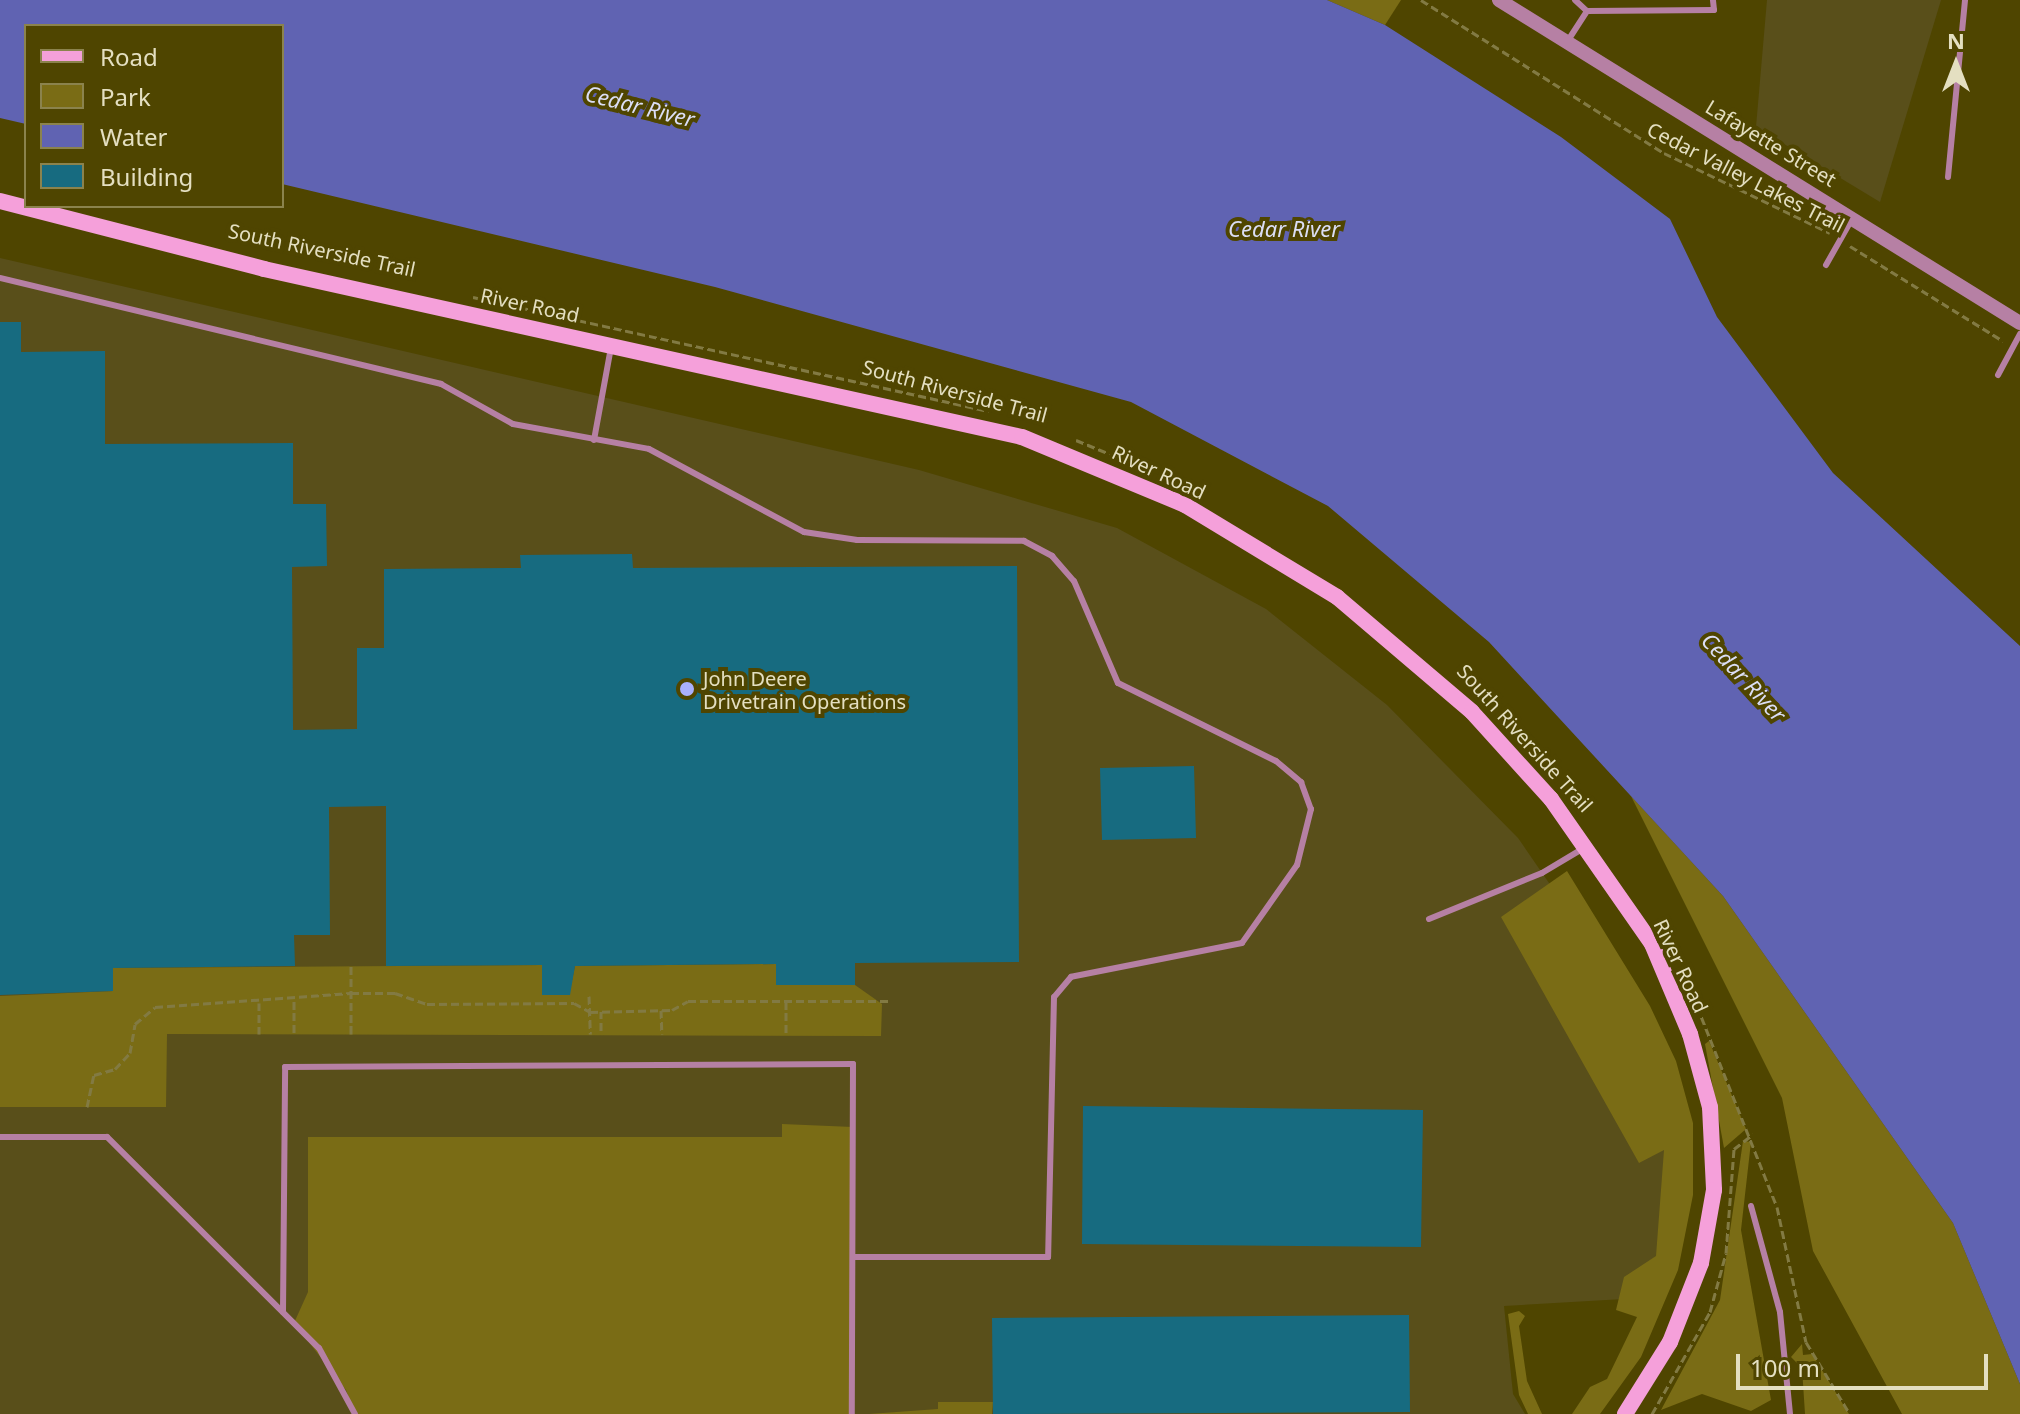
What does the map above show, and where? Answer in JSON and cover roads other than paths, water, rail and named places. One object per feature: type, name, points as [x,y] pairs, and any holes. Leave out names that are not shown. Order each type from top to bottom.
[{"type":"main road","name":"River Road","points":[[0,201],[24,207]]},
{"type":"main road","name":"River Road","points":[[27,208],[264,269],[965,420],[1077,457],[1185,505],[1288,563],[1406,652],[1513,754],[1587,846],[1652,944],[1690,1034],[1710,1107],[1714,1190],[1701,1263],[1670,1342],[1625,1414]]},
{"type":"street","name":"Lafayette Street","points":[[1499,0],[2020,323]]},
{"type":"lane","points":[[1575,0],[1587,11],[1714,10],[1713,0]]},
{"type":"lane","points":[[1948,177],[1965,0]]},
{"type":"lane","points":[[1567,42],[1587,11]]},
{"type":"lane","points":[[1826,265],[1853,217]]},
{"type":"lane","points":[[0,278],[441,384],[513,424],[649,449],[804,532],[857,540],[1024,541],[1052,556],[1074,581],[1118,683],[1276,761],[1301,782],[1311,809],[1297,865],[1242,943],[1071,977],[1054,997],[1048,1257],[853,1257]]},
{"type":"lane","points":[[1998,375],[2020,334]]},
{"type":"lane","points":[[594,440],[612,343]]},
{"type":"lane","points":[[1429,919],[1542,873],[1587,846]]},
{"type":"lane","points":[[283,1312],[285,1067],[853,1064],[852,1414]]},
{"type":"lane","points":[[0,1137],[107,1137],[319,1348],[355,1414]]},
{"type":"lane","points":[[1751,1206],[1780,1312],[1790,1414]]},
{"type":"water","name":"Cedar River","points":[[0,0],[1327,0],[1385,25],[1561,137],[1670,219],[1717,317],[1833,473],[2020,646],[2020,1384],[1953,1223],[1723,896],[1489,642],[1328,506],[1131,402],[715,287],[284,184],[284,24],[24,24],[24,124],[0,118]]},
{"type":"place","name":"John Deere Drivetrain Operations","points":[[687,689]]}]
